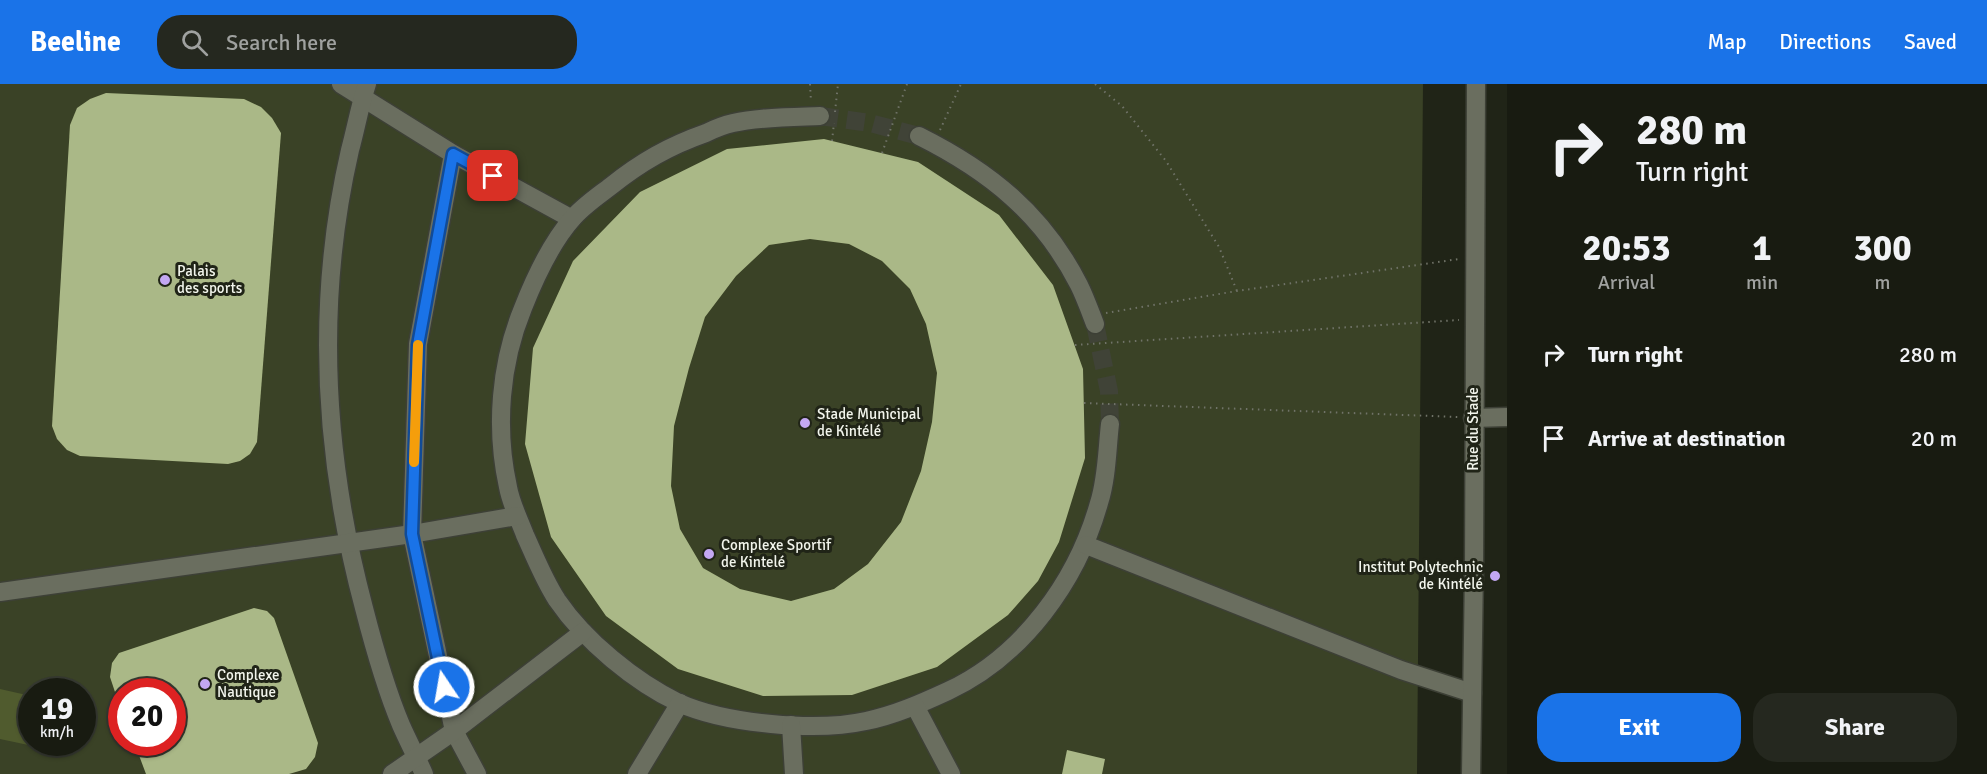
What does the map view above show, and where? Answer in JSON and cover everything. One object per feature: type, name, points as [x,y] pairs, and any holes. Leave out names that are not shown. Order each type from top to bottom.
[{"type":"street","points":[[341,84],[365,90],[453,154],[572,219]]},
{"type":"street","name":"Rue du Stade","points":[[1471,774],[1476,84]]},
{"type":"street","points":[[365,90],[342,186],[330,268],[328,350],[331,435],[348,542],[375,651],[401,724],[424,774]]},
{"type":"street","points":[[820,116],[734,123],[675,144],[636,166],[572,219],[546,258],[528,294],[515,326],[507,360],[501,404],[501,447],[508,490],[516,516],[540,571],[558,601],[583,632],[614,660],[680,703],[746,721],[831,726],[866,721],[915,706],[959,686],[983,670],[1037,622],[1062,587],[1086,545],[1101,500],[1110,424]]},
{"type":"street","points":[[927,140],[970,164],[1016,200],[1040,224],[1079,286],[1093,319]]},
{"type":"street","points":[[453,154],[418,345],[412,534],[454,731],[477,774]]},
{"type":"street","points":[[1473,418],[1507,417]]},
{"type":"street","points":[[0,591],[412,534],[516,516]]},
{"type":"street","points":[[1086,545],[1390,666],[1472,693]]},
{"type":"street","points":[[392,774],[454,731],[583,632]]},
{"type":"street","points":[[638,774],[680,703]]},
{"type":"street","points":[[915,706],[951,774]]},
{"type":"street","points":[[791,725],[794,774]]},
{"type":"path","points":[[882,153],[907,84]]},
{"type":"path","points":[[927,140],[961,84]]},
{"type":"path","points":[[1095,84],[1122,106],[1166,161],[1219,247],[1237,291]]},
{"type":"path","points":[[1093,319],[1237,291],[1474,257]]},
{"type":"path","points":[[1075,345],[1421,321],[1473,320]]},
{"type":"path","points":[[1084,403],[1473,418]]},
{"type":"shaded area","name":"Complexe Sportif de Kintelé","points":[[0,84],[1423,84],[1417,774],[0,774]]},
{"type":"shaded area","points":[[0,689],[18,693],[18,743],[0,739]]},
{"type":"building","name":"Palais des sports","points":[[106,93],[244,99],[261,107],[272,118],[281,133],[257,442],[250,454],[240,461],[228,464],[80,456],[67,450],[57,439],[52,426],[70,125],[77,108],[90,99]]},
{"type":"building","name":"Stade Municipal de Kintélé","points":[[824,139],[918,162],[999,215],[1053,285],[1083,369],[1085,458],[1059,542],[1038,581],[1008,615],[937,667],[852,695],[763,696],[678,669],[606,616],[551,537],[525,444],[533,348],[573,261],[640,192],[727,149]],"holes":[[[810,239],[849,244],[882,261],[910,289],[926,324],[937,373],[932,422],[921,471],[901,522],[868,564],[834,589],[791,601],[740,589],[703,568],[680,529],[671,486],[674,426],[705,317],[736,276],[769,245]]]},
{"type":"building","name":"Complexe Nautique","points":[[254,608],[267,611],[274,618],[318,743],[315,757],[306,769],[289,774],[146,774],[139,756],[186,756],[186,678],[110,678],[112,663],[119,653]]},
{"type":"building","points":[[1067,750],[1105,759],[1102,774],[1062,774]]},
{"type":"tunnel","points":[[820,116],[870,123],[919,136]]},
{"type":"tunnel","points":[[1095,324],[1109,391],[1110,424]]},
{"type":"slow traffic","points":[[414,462],[418,345]]},
{"type":"place","name":"Palais des sports","points":[[165,280]]},
{"type":"place","name":"Stade Municipal de Kintélé","points":[[805,423]]},
{"type":"place","name":"Complexe Sportif de Kintelé","points":[[709,554]]},
{"type":"place","name":"Institut Polytechnic de Kintélé","points":[[1495,576]]},
{"type":"place","name":"Complexe Nautique","points":[[205,684]]},
{"type":"route","points":[[444,687],[412,534],[418,345],[453,154],[493,176]]}]
